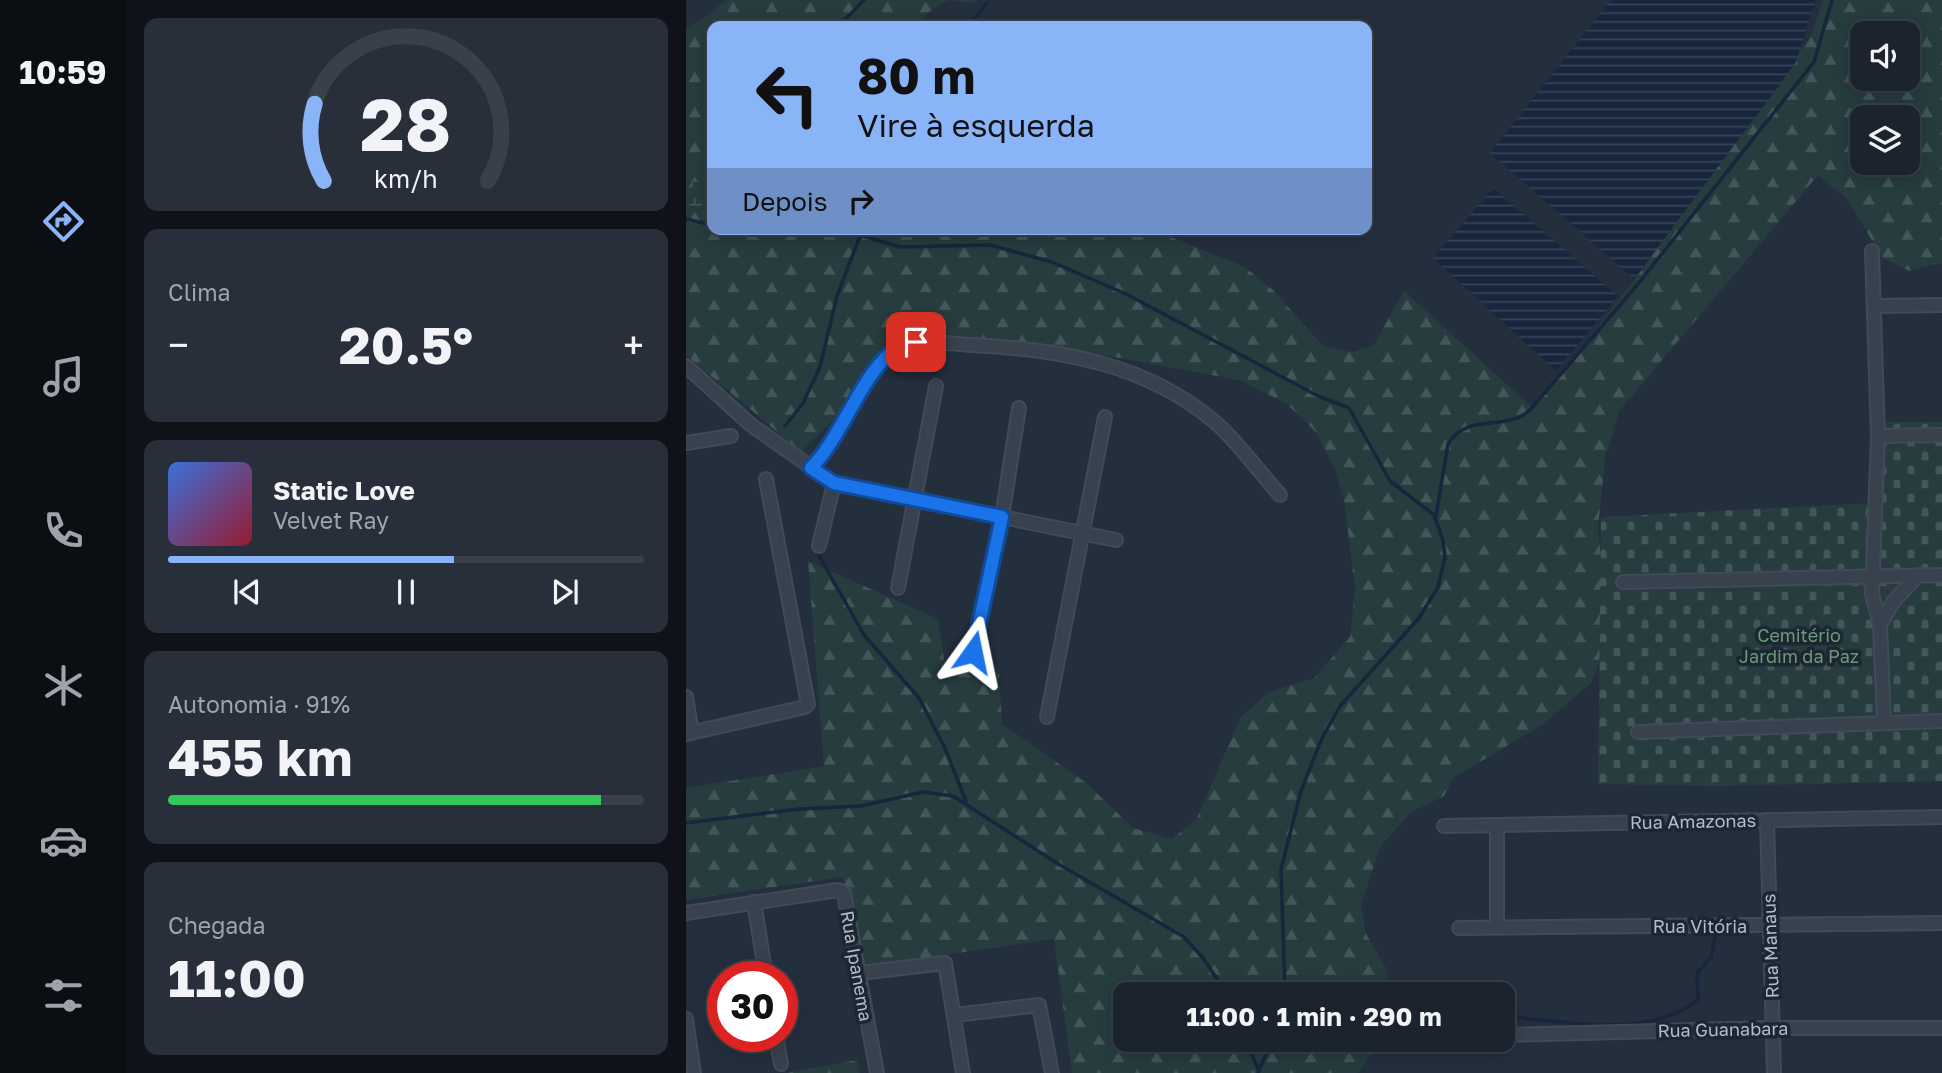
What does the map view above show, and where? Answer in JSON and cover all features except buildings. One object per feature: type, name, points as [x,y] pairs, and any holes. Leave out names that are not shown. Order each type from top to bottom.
[{"type":"street","points":[[1872,251],[1876,306],[1878,436],[1872,601],[1880,625],[1884,723]]},
{"type":"street","points":[[1876,306],[1942,305]]},
{"type":"street","points":[[811,468],[835,439],[872,375],[895,350],[916,342],[1005,346],[1060,352],[1108,364],[1174,392],[1217,424],[1279,495]]},
{"type":"street","points":[[686,366],[751,425],[834,483],[915,502],[1116,540]]},
{"type":"street","points":[[898,588],[936,386]]},
{"type":"street","points":[[973,652],[1002,517],[1018,408]]},
{"type":"street","points":[[1047,717],[1085,533],[1105,417]]},
{"type":"street","points":[[1878,436],[1942,435]]},
{"type":"street","points":[[686,443],[732,436]]},
{"type":"street","points":[[686,697],[689,733],[805,707],[809,699],[766,479]]},
{"type":"street","points":[[820,546],[834,483]]},
{"type":"street","points":[[1880,625],[1893,602],[1918,575]]},
{"type":"street","points":[[1623,582],[1942,575]]},
{"type":"street","points":[[1638,732],[1942,721]]},
{"type":"street","name":"Rua Amazonas","points":[[1444,826],[1942,817]]},
{"type":"street","name":"Rua Manaus","points":[[1767,820],[1774,1073]]},
{"type":"street","points":[[1497,825],[1497,927]]},
{"type":"street","name":"Rua Ipanema","points":[[686,913],[841,891],[877,1073]]},
{"type":"street","points":[[754,902],[764,961]]},
{"type":"street","name":"Rua Vitória","points":[[1459,928],[1942,923]]},
{"type":"street","points":[[859,973],[945,963],[963,1073]]},
{"type":"street","points":[[954,1015],[1039,1004],[1042,1007],[1052,1073]]},
{"type":"street","points":[[686,1019],[694,1073]]},
{"type":"street","name":"Rua Guanabara","points":[[1515,1035],[1773,1028],[1942,1028]]},
{"type":"street","points":[[779,1052],[781,1064]]},
{"type":"green space","points":[[727,0],[948,0],[926,14],[922,21],[707,21],[707,183],[693,182],[707,216],[707,235],[1166,235],[1245,267],[1273,290],[1322,345],[1351,352],[1373,346],[1404,291],[1534,409],[1638,275],[1811,36],[1823,0],[1942,0],[1942,263],[1909,271],[1882,257],[1847,199],[1818,175],[1619,411],[1605,460],[1598,528],[1604,592],[1604,646],[1592,682],[1542,725],[1453,778],[1444,796],[1411,812],[1380,847],[1361,905],[1365,932],[1386,968],[1388,982],[1113,982],[1113,1052],[1373,1052],[1357,1073],[1072,1073],[1054,939],[861,967],[843,877],[686,900],[686,788],[824,766],[808,561],[938,619],[945,665],[999,669],[1002,724],[1085,782],[1133,828],[1172,839],[1196,820],[1241,717],[1269,692],[1314,678],[1350,637],[1355,588],[1344,500],[1335,469],[1316,432],[1286,403],[1239,380],[1055,346],[898,340],[856,382],[849,404],[801,452],[686,355],[686,30]]},
{"type":"green space","points":[[948,0],[977,0],[975,3]]},
{"type":"green space","points":[[693,182],[707,183],[707,216],[693,212],[689,203]]},
{"type":"green space","name":"Cemitério Jardim da Paz","points":[[1874,422],[1942,422],[1942,781],[1718,786],[1598,784],[1601,517],[1874,503]]},
{"type":"green space","points":[[857,1060],[859,1073],[787,1073]]},
{"type":"water","points":[[1611,0],[1816,0],[1795,64],[1634,279],[1490,153]]},
{"type":"water","points":[[1493,188],[1618,296],[1556,371],[1433,258]]},
{"type":"waterway","points":[[844,21],[864,0]]},
{"type":"waterway","points":[[1436,516],[1448,444],[1465,428],[1508,421],[1529,411],[1638,284],[1814,62],[1832,0]]},
{"type":"waterway","points":[[972,21],[987,3]]},
{"type":"waterway","points":[[686,219],[707,224]]},
{"type":"waterway","points":[[860,235],[900,247],[990,245],[1052,262],[1126,294],[1318,396],[1349,408],[1390,481],[1434,515],[1443,540],[1445,557],[1438,587],[1419,618],[1340,706],[1322,738],[1301,791],[1281,869],[1285,982]]},
{"type":"waterway","points":[[785,426],[803,403],[820,367],[837,296],[860,236]]},
{"type":"waterway","points":[[817,552],[864,635],[919,698],[944,746],[966,801]]},
{"type":"waterway","points":[[686,823],[799,809],[861,806],[923,792],[953,796],[1055,862],[1184,937],[1203,958],[1219,982]]},
{"type":"waterway","points":[[1515,1017],[1609,1025],[1634,1024],[1679,1011],[1698,999],[1697,973],[1711,958],[1715,936]]},
{"type":"waterway","points":[[1251,1052],[1258,1069]]},
{"type":"waterway","points":[[1258,1073],[1267,1052]]},
{"type":"route","points":[[916,342],[895,350],[872,375],[835,439],[811,468],[834,483],[915,502],[1002,517],[973,652]]}]
